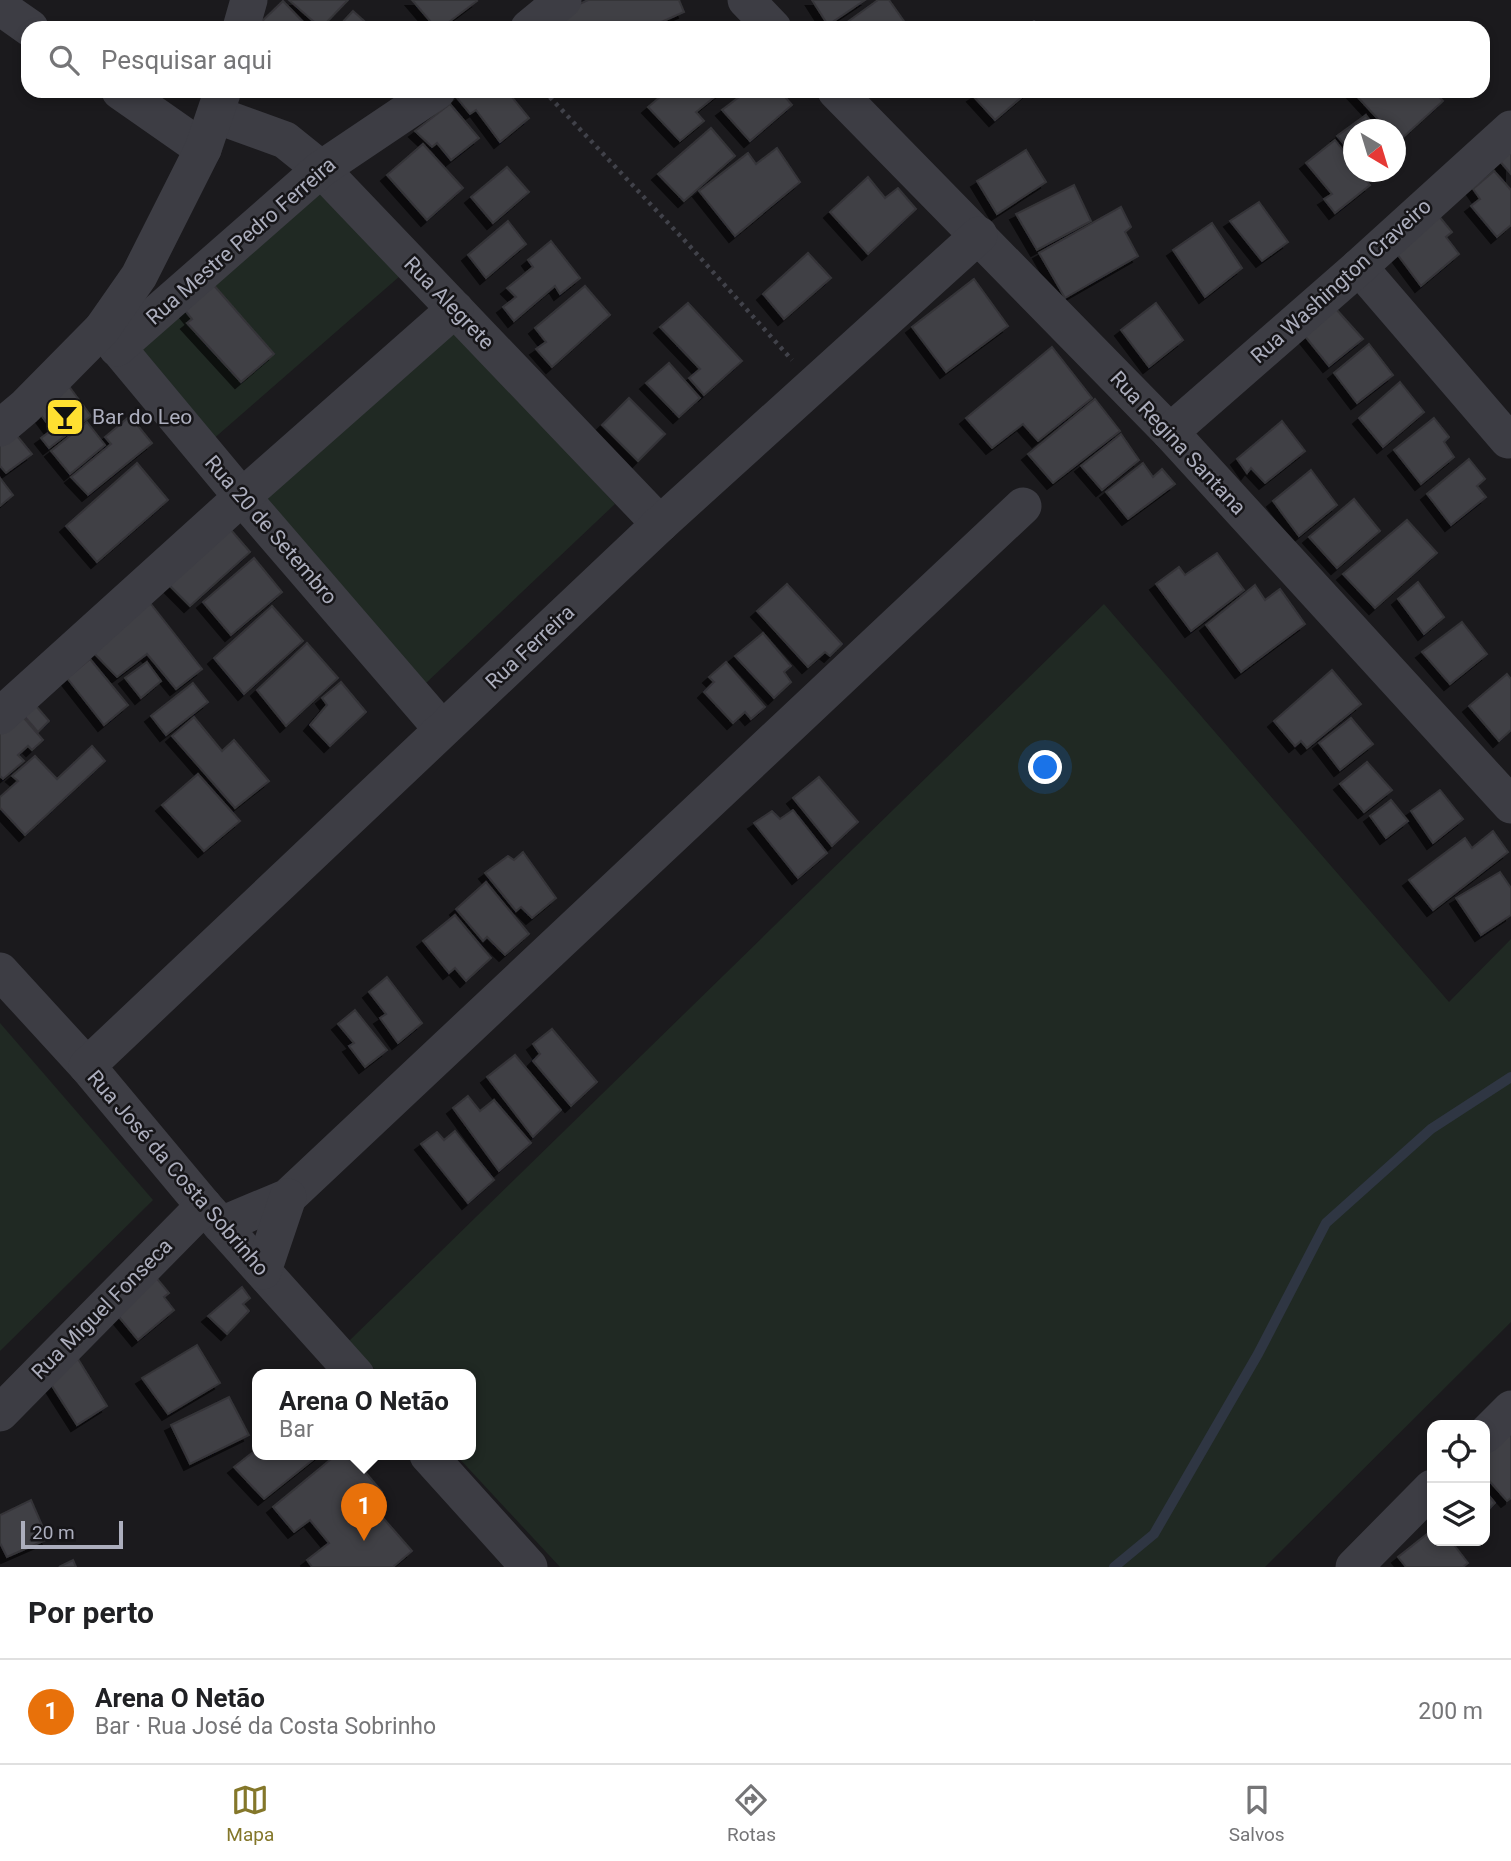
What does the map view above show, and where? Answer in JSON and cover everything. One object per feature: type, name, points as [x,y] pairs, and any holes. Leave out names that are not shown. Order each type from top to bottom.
[{"type":"street","points":[[243,21],[249,0]]},
{"type":"street","points":[[538,21],[564,0]]},
{"type":"street","points":[[746,0],[766,21]]},
{"type":"street","points":[[0,7],[21,22]]},
{"type":"street","points":[[130,98],[203,149]]},
{"type":"street","name":"Rua Mestre Pedro Ferreira","points":[[0,428],[321,169],[427,98]]},
{"type":"street","name":"Rua Regina Santana","points":[[843,98],[1170,432],[1511,805]]},
{"type":"street","points":[[110,339],[203,149],[220,103]]},
{"type":"street","name":"Rua Alegrete","points":[[220,103],[285,140],[321,169],[660,524]]},
{"type":"street","name":"Rua Washington Craveiro","points":[[1170,432],[1359,267],[1511,129]]},
{"type":"street","name":"Rua Ferreira","points":[[87,1066],[660,524],[979,235]]},
{"type":"street","points":[[1359,267],[1508,440]]},
{"type":"street","points":[[0,716],[455,309]]},
{"type":"street","name":"Rua 20 de Setembro","points":[[110,339],[442,729]]},
{"type":"street","points":[[263,1271],[288,1197],[1023,506]]},
{"type":"street","name":"Rua José da Costa Sobrinho","points":[[0,971],[87,1066],[212,1215],[351,1369]]},
{"type":"street","points":[[212,1215],[288,1197]]},
{"type":"street","name":"Rua Miguel Fonseca","points":[[0,1413],[212,1215]]},
{"type":"street","points":[[1490,1430],[1511,1409]]},
{"type":"street","points":[[433,1460],[529,1567]]},
{"type":"street","points":[[1361,1564],[1427,1493]]},
{"type":"path","points":[[551,98],[687,243],[814,384]]},
{"type":"shaded area","points":[[310,184],[400,276],[211,441],[125,345]]},
{"type":"shaded area","points":[[451,324],[615,504],[425,684],[254,498]]},
{"type":"shaded area","points":[[1104,604],[1449,1002],[1511,939],[1511,1322],[1265,1567],[560,1567],[461,1460],[476,1460],[476,1369],[375,1369],[349,1341]]},
{"type":"shaded area","points":[[0,1023],[153,1200],[0,1351]]},
{"type":"building","points":[[289,0],[348,0],[328,21],[313,21]]},
{"type":"building","points":[[412,0],[477,1],[450,21],[430,21]]},
{"type":"building","points":[[588,0],[679,0],[684,12],[664,21],[543,21]]},
{"type":"building","points":[[812,0],[865,0],[834,21],[825,21]]},
{"type":"building","points":[[878,0],[889,0],[904,21],[849,21]]},
{"type":"building","points":[[283,1],[302,21],[262,21]]},
{"type":"building","points":[[353,11],[364,21],[344,21]]},
{"type":"building","points":[[457,98],[513,98],[529,118],[500,142],[476,110],[470,114]]},
{"type":"building","points":[[659,98],[713,98],[696,112],[704,121],[680,141],[648,107]]},
{"type":"building","points":[[738,98],[786,98],[792,105],[750,141],[722,110]]},
{"type":"building","points":[[975,98],[1021,98],[995,120]]},
{"type":"building","points":[[1358,98],[1440,98],[1443,101],[1406,135],[1406,119],[1378,119]]},
{"type":"building","points":[[450,104],[479,138],[451,160],[437,143],[432,147],[415,131]]},
{"type":"building","points":[[711,128],[735,156],[684,201],[658,174]]},
{"type":"building","points":[[1343,132],[1343,143],[1337,136]]},
{"type":"building","points":[[1335,140],[1343,150],[1343,182],[1367,182],[1370,185],[1335,213],[1324,199],[1332,194],[1306,163]]},
{"type":"building","points":[[423,144],[463,188],[427,220],[387,175]]},
{"type":"building","points":[[1511,145],[1511,174],[1497,158]]},
{"type":"building","points":[[777,148],[800,182],[735,236],[699,191],[748,153],[756,164]]},
{"type":"building","points":[[1026,150],[1046,182],[997,214],[977,181]]},
{"type":"building","points":[[507,167],[529,192],[493,223],[471,197]]},
{"type":"building","points":[[1494,171],[1511,190],[1511,225],[1497,237],[1471,206],[1480,199],[1473,189]]},
{"type":"building","points":[[868,177],[885,198],[898,188],[916,209],[868,254],[830,212]]},
{"type":"building","points":[[1074,185],[1091,221],[1037,250],[1016,214]]},
{"type":"building","points":[[1259,202],[1288,242],[1262,261],[1230,221]]},
{"type":"building","points":[[1121,207],[1131,227],[1125,232],[1138,256],[1065,298],[1039,253]]},
{"type":"building","points":[[1438,215],[1452,232],[1446,237],[1459,254],[1421,286],[1394,250]]},
{"type":"building","points":[[508,221],[526,244],[486,278],[468,255]]},
{"type":"building","points":[[1212,223],[1242,268],[1205,297],[1173,250]]},
{"type":"building","points":[[551,241],[580,278],[560,294],[555,286],[514,321],[503,307],[516,297],[507,288],[533,267],[528,260]]},
{"type":"building","points":[[808,253],[831,278],[784,319],[763,294]]},
{"type":"building","points":[[974,279],[1008,326],[946,372],[912,327]]},
{"type":"building","points":[[211,282],[274,354],[241,382],[187,323],[192,319],[183,308]]},
{"type":"building","points":[[585,286],[610,315],[552,367],[536,349],[546,342],[535,328]]},
{"type":"building","points":[[688,303],[742,361],[704,395],[689,378],[700,369],[660,327]]},
{"type":"building","points":[[1156,303],[1183,340],[1149,367],[1121,330]]},
{"type":"building","points":[[1336,309],[1363,339],[1329,366],[1304,335]]},
{"type":"building","points":[[1369,344],[1393,375],[1357,403],[1334,373]]},
{"type":"building","points":[[1052,347],[1092,398],[1038,441],[1023,424],[992,448],[966,418]]},
{"type":"building","points":[[669,363],[700,398],[679,417],[646,383]]},
{"type":"building","points":[[1400,382],[1424,412],[1383,447],[1359,418]]},
{"type":"building","points":[[68,385],[91,416],[49,448],[41,438],[52,430],[38,411]]},
{"type":"building","points":[[629,398],[665,434],[638,461],[602,425]]},
{"type":"building","points":[[1095,399],[1120,431],[1053,483],[1028,454]]},
{"type":"building","points":[[130,416],[152,443],[88,495],[71,477],[111,444],[105,437]]},
{"type":"building","points":[[1434,418],[1449,437],[1444,442],[1454,457],[1421,484],[1394,450]]},
{"type":"building","points":[[1282,421],[1305,451],[1265,483],[1251,468],[1247,473],[1237,459]]},
{"type":"building","points":[[87,422],[105,445],[70,474],[51,451]]},
{"type":"building","points":[[13,431],[32,454],[6,473],[0,466],[0,441]]},
{"type":"building","points":[[1121,434],[1139,460],[1102,490],[1081,466]]},
{"type":"building","points":[[1469,459],[1485,479],[1477,486],[1486,497],[1451,525],[1427,494]]},
{"type":"building","points":[[137,463],[168,500],[97,562],[66,526]]},
{"type":"building","points":[[1143,463],[1153,477],[1162,469],[1175,484],[1128,519],[1106,492]]},
{"type":"building","points":[[1311,470],[1337,505],[1299,536],[1273,501]]},
{"type":"building","points":[[0,478],[13,495],[0,506]]},
{"type":"building","points":[[1354,499],[1380,531],[1337,568],[1309,537]]},
{"type":"building","points":[[1407,520],[1437,553],[1375,608],[1343,574]]},
{"type":"building","points":[[225,523],[250,552],[190,606],[164,580]]},
{"type":"building","points":[[1217,553],[1244,590],[1191,631],[1156,584],[1179,567],[1185,575]]},
{"type":"building","points":[[254,558],[282,592],[231,635],[203,602]]},
{"type":"building","points":[[1418,582],[1444,617],[1424,634],[1398,599]]},
{"type":"building","points":[[787,584],[842,644],[830,656],[825,652],[808,667],[757,611]]},
{"type":"building","points":[[1255,585],[1265,600],[1280,589],[1305,624],[1241,672],[1206,625]]},
{"type":"building","points":[[147,599],[202,669],[176,689],[147,654],[117,677],[89,648]]},
{"type":"building","points":[[272,606],[303,641],[244,694],[214,658]]},
{"type":"building","points":[[1462,622],[1487,654],[1450,684],[1422,652]]},
{"type":"building","points":[[763,633],[791,666],[784,672],[791,682],[774,698],[735,656]]},
{"type":"building","points":[[307,643],[338,678],[286,726],[257,690]]},
{"type":"building","points":[[90,659],[128,705],[104,725],[67,678]]},
{"type":"building","points":[[147,662],[161,681],[141,698],[125,678]]},
{"type":"building","points":[[726,662],[765,707],[751,719],[745,712],[733,723],[704,692],[714,682],[709,677]]},
{"type":"building","points":[[1332,670],[1361,704],[1307,748],[1301,741],[1295,746],[1274,721]]},
{"type":"building","points":[[1507,674],[1511,679],[1511,730],[1499,741],[1469,706]]},
{"type":"building","points":[[341,682],[366,712],[330,746],[310,725],[327,705],[322,698]]},
{"type":"building","points":[[193,683],[208,702],[166,735],[151,716]]},
{"type":"building","points":[[30,699],[49,721],[38,732],[19,710]]},
{"type":"building","points":[[18,711],[43,740],[32,750],[28,746],[18,755],[24,761],[3,779],[0,776],[0,727]]},
{"type":"building","points":[[194,717],[222,751],[234,740],[269,781],[235,808],[172,736]]},
{"type":"building","points":[[1351,718],[1373,744],[1340,770],[1319,743]]},
{"type":"building","points":[[92,746],[105,761],[25,835],[0,808],[0,797],[18,781],[12,776],[35,756],[57,779]]},
{"type":"building","points":[[1367,762],[1392,790],[1364,812],[1340,784]]},
{"type":"building","points":[[198,774],[240,821],[204,851],[162,805]]},
{"type":"building","points":[[819,777],[858,822],[832,846],[793,798]]},
{"type":"building","points":[[1440,790],[1463,819],[1433,843],[1411,811]]},
{"type":"building","points":[[1391,800],[1408,821],[1386,838],[1370,816]]},
{"type":"building","points":[[793,810],[827,853],[798,878],[754,823],[772,811],[780,819]]},
{"type":"building","points":[[1493,831],[1508,852],[1433,910],[1409,880],[1465,838],[1472,848]]},
{"type":"building","points":[[523,852],[556,898],[532,918],[521,907],[516,911],[485,873],[508,856],[514,860]]},
{"type":"building","points":[[1500,872],[1511,888],[1511,915],[1481,935],[1456,898]]},
{"type":"building","points":[[486,882],[529,934],[505,955],[487,937],[483,941],[456,909]]},
{"type":"building","points":[[455,915],[491,958],[466,981],[455,968],[449,973],[423,941]]},
{"type":"building","points":[[387,977],[422,1023],[398,1043],[380,1018],[386,1014],[369,992]]},
{"type":"building","points":[[355,1010],[387,1050],[365,1067],[349,1046],[354,1043],[338,1024]]},
{"type":"building","points":[[552,1029],[597,1082],[571,1106],[533,1061],[540,1054],[533,1044]]},
{"type":"building","points":[[515,1055],[561,1110],[533,1137],[487,1077]]},
{"type":"building","points":[[468,1096],[480,1111],[494,1100],[531,1143],[499,1171],[453,1108]]},
{"type":"building","points":[[455,1131],[494,1180],[468,1203],[421,1144],[437,1132],[444,1140]]},
{"type":"building","points":[[149,1269],[169,1293],[164,1297],[174,1310],[138,1340],[110,1306]]},
{"type":"building","points":[[242,1287],[250,1298],[243,1304],[249,1311],[227,1334],[208,1316]]},
{"type":"building","points":[[197,1345],[220,1383],[168,1414],[142,1378]]},
{"type":"building","points":[[78,1359],[107,1406],[77,1425],[47,1378]]},
{"type":"building","points":[[229,1397],[249,1435],[190,1464],[171,1425]]},
{"type":"building","points":[[1511,1428],[1511,1498],[1507,1501],[1490,1482],[1490,1449]]},
{"type":"building","points":[[252,1453],[252,1460],[313,1460],[264,1499],[234,1467]]},
{"type":"building","points":[[330,1460],[355,1460],[382,1492],[370,1503],[412,1551],[393,1567],[312,1567],[307,1560],[329,1543],[310,1520],[294,1532],[273,1507]]},
{"type":"building","points":[[31,1500],[48,1539],[7,1557],[0,1543],[0,1515]]},
{"type":"building","points":[[1427,1534],[1427,1546],[1455,1546],[1468,1563],[1463,1567],[1406,1567],[1398,1557]]},
{"type":"building","points":[[73,1560],[76,1567],[59,1567]]},
{"type":"waterway","points":[[1114,1567],[1154,1534],[1258,1354],[1326,1223],[1431,1129],[1511,1077]]},
{"type":"place","name":"Bar do Leo","points":[[65,417]]},
{"type":"place","name":"Arena O Netão","points":[[364,1541]]}]
